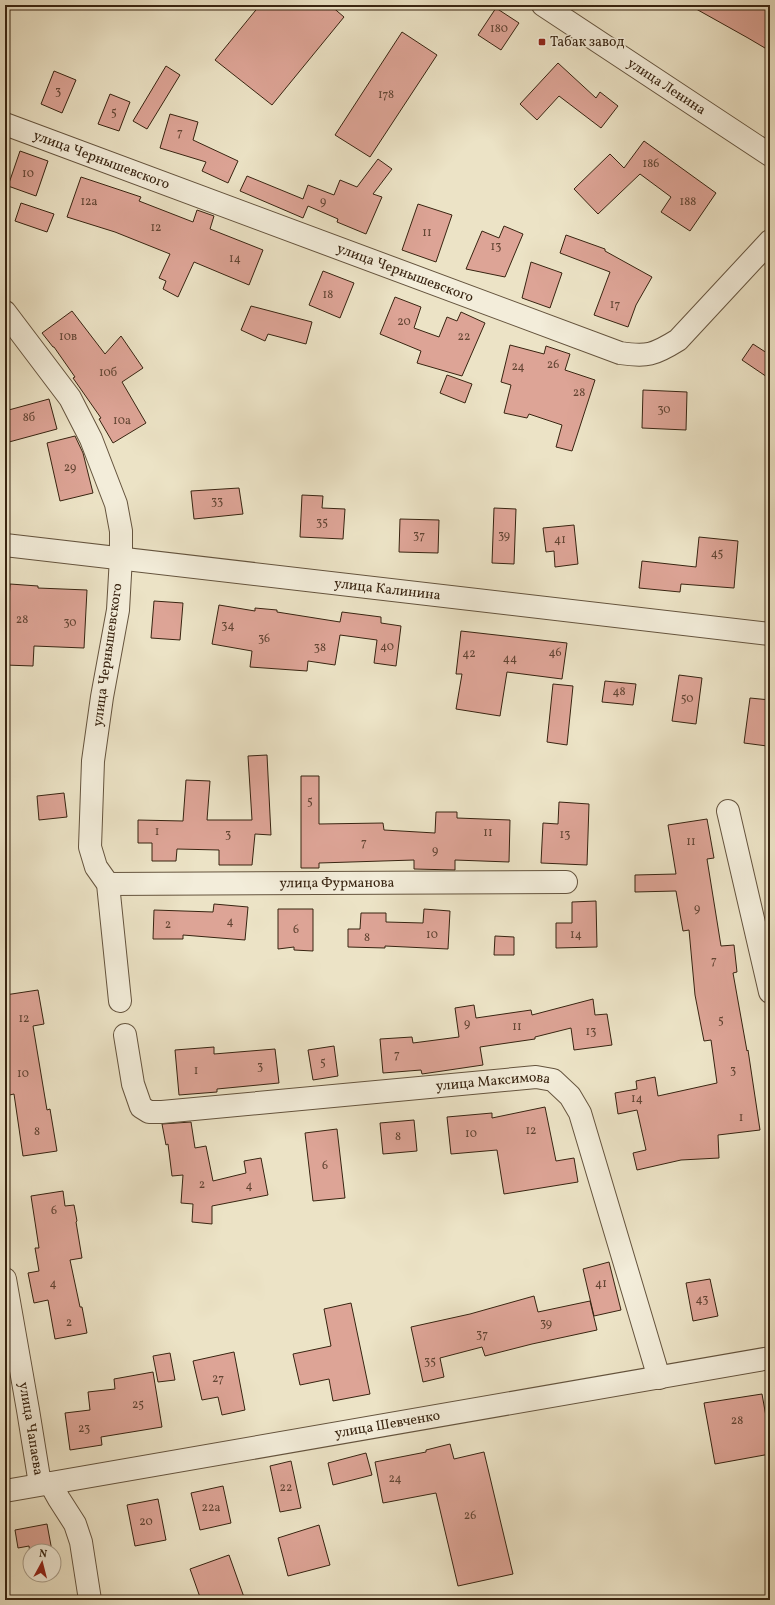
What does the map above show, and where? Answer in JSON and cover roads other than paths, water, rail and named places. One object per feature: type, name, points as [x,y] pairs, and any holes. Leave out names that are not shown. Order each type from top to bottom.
[{"type":"street","name":"улица Ленина","points":[[543,5],[770,155]]},
{"type":"street","name":"улица Чернышевского","points":[[5,124],[612,350],[638,356],[651,355],[678,340],[770,241]]},
{"type":"street","name":"улица Чернышевского","points":[[5,312],[70,398],[91,439],[116,504],[120,531],[121,558],[118,610],[92,761],[90,847],[96,867],[108,884],[120,1001]]},
{"type":"street","name":"улица Калинина","points":[[5,544],[770,634]]},
{"type":"street","points":[[728,811],[770,992]]},
{"type":"street","name":"улица Фурманова","points":[[108,884],[566,882]]},
{"type":"street","name":"улица Максимова","points":[[125,1035],[133,1084],[141,1107],[150,1112],[536,1076],[553,1080],[570,1096],[580,1113],[659,1378]]},
{"type":"street","name":"улица Чапаева","points":[[5,1279],[28,1410],[45,1483]]},
{"type":"street","name":"улица Шевченко","points":[[5,1491],[770,1358]]},
{"type":"street","points":[[45,1483],[59,1499],[75,1524],[81,1542],[90,1600]]},
{"type":"place","name":"Табак завод","points":[[542,42]]}]
